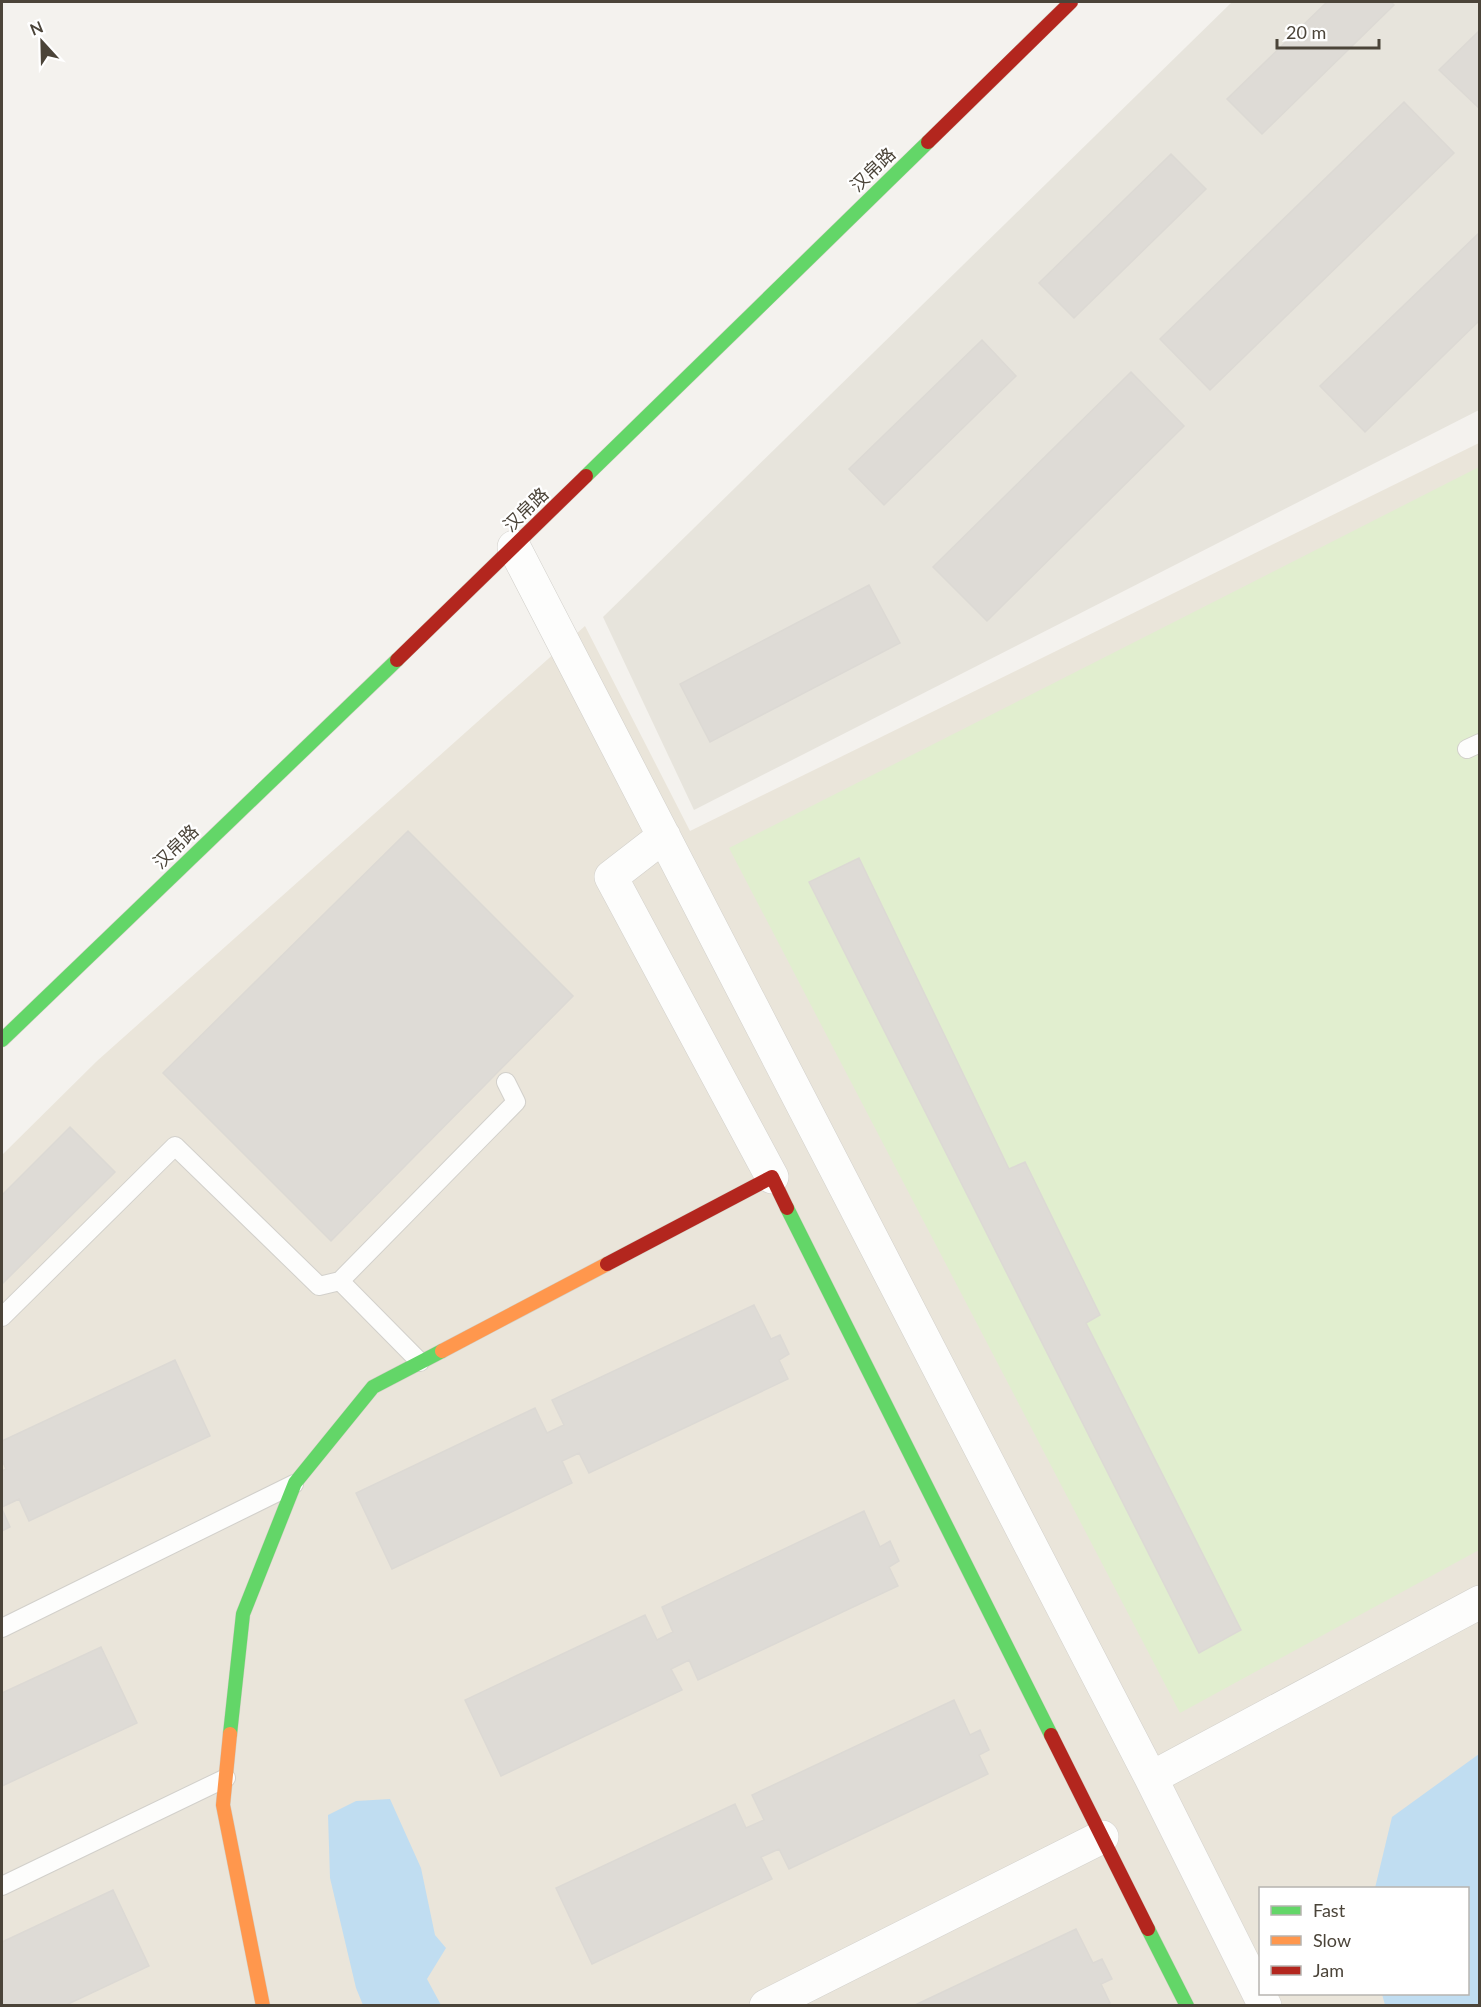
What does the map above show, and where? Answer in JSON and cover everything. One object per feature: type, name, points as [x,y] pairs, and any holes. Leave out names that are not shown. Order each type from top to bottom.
[{"type":"street","name":"汉帛路","points":[[2,1040],[514,547],[1071,2]]},
{"type":"street","points":[[514,547],[1151,1778],[1259,1994]]},
{"type":"street","points":[[664,836],[611,877],[772,1177],[1187,2006]]},
{"type":"street","points":[[259,2004],[223,1805],[243,1614],[295,1483],[374,1387],[772,1177]]},
{"type":"street","points":[[1151,1778],[1479,1602]]},
{"type":"street","points":[[766,2006],[1102,1837]]},
{"type":"lane","points":[[2,1317],[176,1146],[319,1286],[340,1281],[516,1102],[506,1082]]},
{"type":"lane","points":[[340,1281],[420,1362]]},
{"type":"lane","points":[[2,1628],[295,1483]]},
{"type":"lane","points":[[2,1886],[226,1778]]},
{"type":"shaded area","points":[[1232,2],[1479,2],[1479,410],[694,810],[603,617]]},
{"type":"shaded area","points":[[1479,443],[1479,2005],[2,2006],[2,1155],[97,1061],[585,626],[690,831]]},
{"type":"green space","points":[[1479,467],[1479,1550],[1180,1713],[729,848]]},
{"type":"water","points":[[1479,1754],[1479,2005],[1385,2005],[1382,1995],[1469,1995],[1469,1887],[1375,1887],[1392,1817]]},
{"type":"water","points":[[390,1799],[421,1868],[435,1935],[446,1948],[427,1979],[441,2005],[363,2005],[356,1988],[330,1878],[328,1815],[356,1801]]},
{"type":"building","points":[[1327,2],[1391,2],[1394,5],[1262,134],[1227,99]]},
{"type":"building","points":[[1480,30],[1480,109],[1439,70]]},
{"type":"building","points":[[1404,102],[1454,153],[1210,390],[1160,339]]},
{"type":"building","points":[[1171,154],[1206,189],[1074,318],[1039,283]]},
{"type":"building","points":[[1480,232],[1480,320],[1365,432],[1320,386]]},
{"type":"building","points":[[982,340],[1016,376],[884,505],[849,469]]},
{"type":"building","points":[[1131,372],[1184,426],[987,621],[933,567]]},
{"type":"building","points":[[869,585],[900,643],[710,742],[680,684]]},
{"type":"building","points":[[408,831],[573,996],[331,1241],[163,1073]]},
{"type":"building","points":[[859,858],[1009,1169],[1025,1162],[1100,1315],[1086,1323],[1241,1630],[1199,1653],[809,882]]},
{"type":"building","points":[[70,1127],[115,1172],[2,1284],[2,1195]]},
{"type":"building","points":[[754,1305],[771,1339],[780,1335],[789,1354],[779,1360],[788,1379],[589,1473],[579,1453],[562,1461],[572,1483],[392,1569],[356,1493],[535,1408],[547,1433],[564,1425],[552,1400]]},
{"type":"building","points":[[175,1360],[210,1436],[29,1521],[19,1499],[2,1507],[2,1471],[6,1469],[2,1460],[2,1441]]},
{"type":"building","points":[[2,1509],[10,1527],[2,1531]]},
{"type":"building","points":[[864,1511],[880,1547],[890,1541],[899,1561],[889,1567],[898,1586],[698,1680],[689,1660],[671,1669],[682,1690],[501,1776],[465,1700],[645,1615],[657,1640],[673,1632],[662,1607]]},
{"type":"building","points":[[101,1647],[137,1723],[2,1786],[2,1693]]},
{"type":"building","points":[[954,1700],[970,1735],[980,1730],[989,1750],[979,1755],[988,1774],[789,1869],[779,1849],[761,1857],[772,1879],[592,1964],[556,1888],[735,1804],[746,1828],[764,1820],[752,1795]]},
{"type":"building","points":[[113,1890],[149,1966],[64,2006],[2,2006],[2,1942]]},
{"type":"building","points":[[1076,1929],[1093,1963],[1102,1959],[1112,1979],[1101,1984],[1110,2003],[1105,2006],[913,2006]]},
{"type":"traffic: fast","points":[[586,476],[928,142]]},
{"type":"traffic: fast","points":[[2,1040],[397,660]]},
{"type":"traffic: fast","points":[[787,1208],[1051,1735]]},
{"type":"traffic: fast","points":[[230,1734],[243,1614],[295,1483],[373,1387],[442,1351]]},
{"type":"traffic: fast","points":[[1148,1929],[1187,2006]]},
{"type":"traffic: slow","points":[[442,1351],[607,1264]]},
{"type":"traffic: slow","points":[[230,1734],[223,1805],[263,2006]]},
{"type":"traffic: jam","points":[[928,142],[1071,2]]},
{"type":"traffic: jam","points":[[397,660],[586,476]]},
{"type":"traffic: jam","points":[[607,1264],[772,1177],[787,1208]]},
{"type":"traffic: jam","points":[[1051,1735],[1148,1929]]}]
